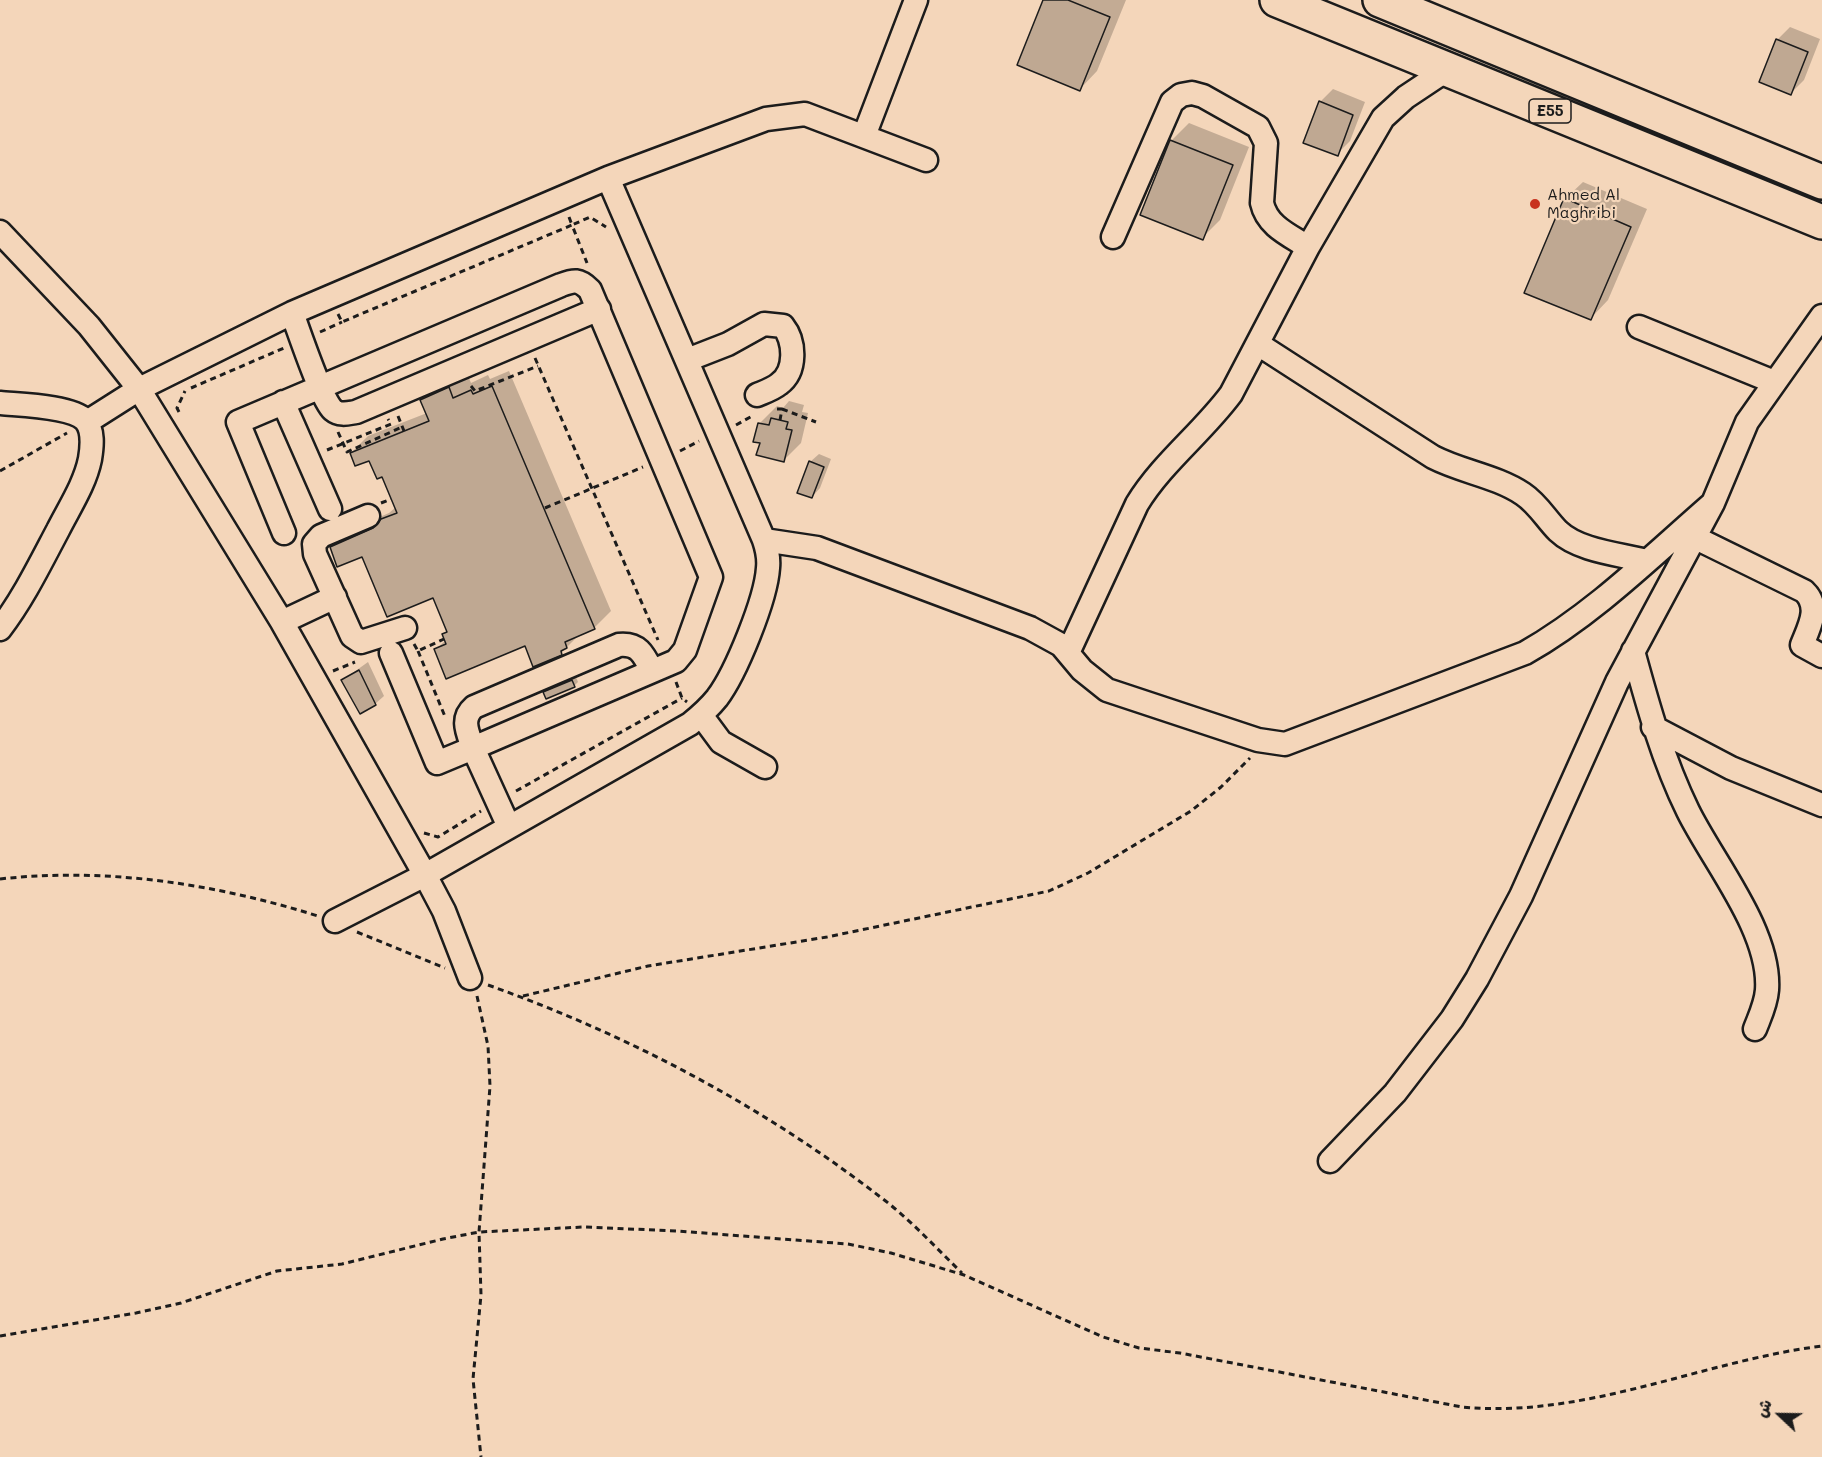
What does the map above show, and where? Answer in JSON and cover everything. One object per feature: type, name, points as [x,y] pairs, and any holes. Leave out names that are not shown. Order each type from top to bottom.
[{"type":"highway","name":"E55","points":[[1277,0],[1822,222]]},
{"type":"highway","name":"E55","points":[[1380,0],[1822,182]]},
{"type":"street","points":[[864,136],[916,0]]},
{"type":"street","points":[[1068,653],[1147,487],[1215,415],[1235,386],[1308,247],[1383,118],[1406,97],[1448,69]]},
{"type":"street","points":[[1113,237],[1172,102],[1181,95],[1192,93],[1251,123],[1263,134],[1266,143],[1262,203],[1264,212],[1277,228],[1308,247]]},
{"type":"street","points":[[87,422],[139,389],[292,313],[608,178],[744,127],[786,115],[805,114],[927,160]]},
{"type":"street","points":[[335,921],[425,875],[701,715],[718,697],[728,679],[755,617],[765,588],[769,566],[764,540],[709,438],[687,360],[608,178]]},
{"type":"street","points":[[0,232],[74,309],[139,389],[282,622],[425,875],[444,911],[470,978]]},
{"type":"street","points":[[284,533],[238,422],[561,285],[575,280],[582,282],[590,290],[711,577],[685,650],[676,661],[437,763],[391,653]]},
{"type":"street","points":[[292,313],[333,410],[344,414],[356,412],[598,309]]},
{"type":"street","points":[[1330,1161],[1395,1093],[1445,1028],[1477,979],[1521,896],[1591,736],[1633,651],[1696,538],[1748,422],[1822,316]]},
{"type":"street","points":[[687,360],[728,344],[764,324],[783,326],[789,333],[793,345],[787,374],[763,406]]},
{"type":"street","points":[[1639,327],[1774,382]]},
{"type":"street","points":[[1258,344],[1433,457],[1452,467],[1507,485],[1524,494],[1538,506],[1560,532],[1572,540],[1646,561]]},
{"type":"street","points":[[283,402],[330,509]]},
{"type":"street","points":[[0,403],[63,411],[81,417],[87,422],[92,446],[82,480],[25,592],[0,629]]},
{"type":"street","points":[[764,540],[817,548],[1030,628],[1052,639],[1082,670],[1107,690],[1267,742],[1285,744],[1525,653],[1553,637],[1582,616],[1713,503]]},
{"type":"street","points":[[368,516],[321,536],[314,544],[315,554],[352,636],[361,642],[405,628]]},
{"type":"street","points":[[1696,538],[1804,591],[1814,605],[1802,645],[1822,656]]},
{"type":"street","points":[[282,622],[335,597]]},
{"type":"street","points":[[509,827],[473,748],[465,723],[467,713],[474,707],[619,645],[629,644],[638,647],[660,668]]},
{"type":"street","points":[[1633,651],[1653,727],[1688,811],[1751,925],[1761,950],[1767,989],[1764,1006],[1755,1029]]},
{"type":"street","points":[[701,715],[721,742],[765,767]]},
{"type":"street","points":[[1653,727],[1731,768],[1822,805]]},
{"type":"path","points":[[561,198],[588,265],[582,282]]},
{"type":"path","points":[[330,296],[342,322],[590,217],[607,227]]},
{"type":"path","points":[[527,340],[592,489],[660,668],[682,698],[701,715]]},
{"type":"path","points":[[464,388],[472,385],[475,391],[538,366]]},
{"type":"path","points":[[545,508],[709,438],[763,406],[782,409],[816,422]]},
{"type":"path","points":[[780,420],[782,409]]},
{"type":"path","points":[[308,458],[391,424],[388,418],[407,411]]},
{"type":"path","points":[[0,471],[87,422]]},
{"type":"path","points":[[695,430],[709,438]]},
{"type":"path","points":[[704,451],[709,438]]},
{"type":"path","points":[[418,651],[450,728],[465,723]]},
{"type":"path","points":[[522,997],[648,966],[827,937],[1049,891],[1088,873],[1191,811],[1221,787],[1267,742]]},
{"type":"path","points":[[0,879],[72,875],[162,880],[279,904],[335,921],[470,978],[522,997],[647,1051],[743,1103],[881,1197],[963,1275]]},
{"type":"path","points":[[470,978],[482,1009],[488,1046],[490,1086],[479,1232],[481,1294],[473,1379],[481,1457]]},
{"type":"path","points":[[0,1336],[136,1313],[181,1303],[278,1271],[342,1264],[418,1244],[479,1232],[595,1227],[848,1244],[925,1262],[963,1275],[1103,1337],[1139,1348],[1180,1353],[1462,1407],[1494,1410],[1522,1408],[1616,1392],[1762,1356],[1822,1346]]},
{"type":"building","points":[[1043,0],[1068,0],[1110,17],[1080,91],[1017,65]]},
{"type":"building","points":[[1776,39],[1808,52],[1791,95],[1759,82]]},
{"type":"building","points":[[1319,101],[1353,115],[1338,156],[1303,143]]},
{"type":"building","points":[[1170,140],[1233,165],[1203,240],[1140,215]]},
{"type":"building","points":[[1564,198],[1631,227],[1591,320],[1524,293]]},
{"type":"building","points":[[492,386],[595,629],[565,642],[567,648],[561,651],[562,655],[533,667],[525,646],[446,679],[434,649],[446,644],[442,634],[447,632],[433,598],[387,617],[362,557],[337,567],[330,547],[373,528],[381,519],[397,513],[382,477],[377,479],[369,461],[355,466],[350,453],[429,421],[420,400],[449,387],[453,398],[471,390],[473,394]]},
{"type":"building","points":[[771,418],[788,422],[786,429],[792,430],[784,462],[756,455],[760,443],[753,442],[758,423],[769,425]]},
{"type":"building","points":[[809,461],[824,467],[812,498],[797,493]]},
{"type":"building","points":[[359,670],[376,705],[360,714],[341,680]]},
{"type":"building","points":[[572,680],[575,687],[546,699],[543,692]]},
{"type":"place","name":"Ahmed Al Maghribi","points":[[1535,204]]}]
